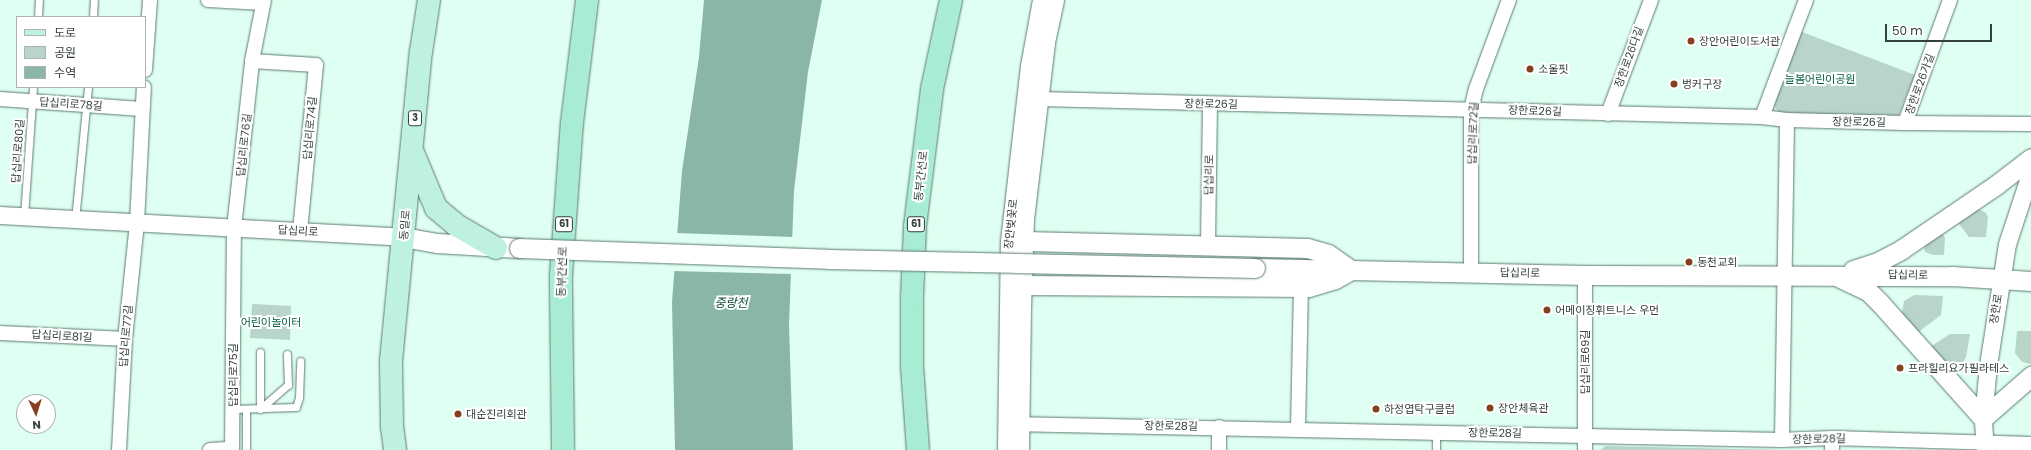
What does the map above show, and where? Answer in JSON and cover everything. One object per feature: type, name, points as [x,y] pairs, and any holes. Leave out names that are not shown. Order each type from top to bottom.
[{"type":"highway","name":"동부간선로","points":[[563,450],[562,253],[572,124],[587,0]]},
{"type":"highway","name":"동부간선로","points":[[918,450],[912,367],[912,298],[915,226],[932,89],[950,0]]},
{"type":"main road","name":"동일로","points":[[395,450],[392,426],[391,361],[421,52],[429,0]]},
{"type":"main road","points":[[412,151],[436,208],[456,225],[496,248]]},
{"type":"main road","points":[[1835,276],[1878,262],[1902,249],[1996,185],[2031,158]]},
{"type":"main road","name":"답십리로","points":[[403,237],[437,243],[496,248],[828,259],[1585,275],[1952,276],[2031,281]]},
{"type":"main road","points":[[1023,284],[1301,287],[1326,283],[1351,270],[1328,254],[1313,249],[1025,241]]},
{"type":"main road","points":[[1835,276],[1868,291],[1983,418],[2031,376]]},
{"type":"street","points":[[146,56],[150,0]]},
{"type":"street","points":[[208,0],[264,2]]},
{"type":"street","name":"장안벚꽃로","points":[[1020,450],[1013,424],[1008,241],[1029,66],[1041,0]]},
{"type":"street","name":"장안벚꽃로","points":[[1006,450],[1013,424],[1023,284],[1025,219],[1046,42],[1055,0]]},
{"type":"street","name":"답십리로72길","points":[[1471,272],[1471,110],[1476,89],[1509,0]]},
{"type":"street","name":"장한로26다길","points":[[1608,114],[1651,0]]},
{"type":"street","points":[[1762,117],[1806,0]]},
{"type":"street","name":"장한로26가길","points":[[1905,123],[1950,0]]},
{"type":"street","name":"답십리로76길","points":[[234,228],[252,61],[264,2]]},
{"type":"street","name":"답십리로74길","points":[[252,61],[316,66],[300,232]]},
{"type":"street","points":[[137,223],[144,88]]},
{"type":"street","name":"답십리로78길","points":[[0,99],[142,109]]},
{"type":"street","name":"장한로26길","points":[[1039,99],[1762,117],[1787,120],[1905,123],[2031,124]]},
{"type":"street","name":"답십리로","points":[[1208,245],[1210,104]]},
{"type":"street","points":[[1782,440],[1787,120]]},
{"type":"street","name":"장한로","points":[[1985,446],[1983,418],[1988,365],[2006,244],[2031,172]]},
{"type":"street","name":"답십리로","points":[[0,215],[403,237]]},
{"type":"street","name":"답십리로77길","points":[[119,450],[125,339],[137,223]]},
{"type":"street","name":"답십리로75길","points":[[234,228],[239,409],[237,450]]},
{"type":"street","name":"답십리로69길","points":[[1584,450],[1585,275]]},
{"type":"street","points":[[1298,429],[1301,287]]},
{"type":"street","name":"답십리로81길","points":[[0,333],[125,339]]},
{"type":"street","name":"장한로28길","points":[[1013,424],[1584,435],[1782,440],[1832,444],[1985,446],[2031,444]]},
{"type":"street","points":[[1219,427],[1219,450]]},
{"type":"street","points":[[210,450],[237,450]]},
{"type":"lane","points":[[38,16],[39,0]]},
{"type":"lane","points":[[93,16],[94,0]]},
{"type":"lane","name":"답십리로80길","points":[[24,217],[33,88]]},
{"type":"lane","points":[[75,220],[88,88]]},
{"type":"lane","points":[[260,352],[260,409]]},
{"type":"lane","points":[[260,409],[288,385],[287,354]]},
{"type":"lane","points":[[239,409],[296,407],[299,398],[300,361]]},
{"type":"lane","points":[[1436,432],[1436,450]]},
{"type":"green space","name":"늘봄어린이공원","points":[[1797,30],[1915,75],[1898,117],[1781,115],[1770,101]]},
{"type":"green space","points":[[1979,209],[1986,213],[1988,217],[1986,237],[1969,237],[1956,220],[1974,210]]},
{"type":"green space","points":[[1941,231],[1945,238],[1944,255],[1933,255],[1925,252],[1924,249],[1926,242]]},
{"type":"green space","points":[[1914,295],[1943,296],[1941,315],[1917,333],[1905,320],[1902,312],[1904,301]]},
{"type":"green space","name":"어린이놀이터","points":[[252,304],[291,306],[290,340],[250,338]]},
{"type":"green space","points":[[2017,331],[2031,331],[2031,364],[2022,362],[2015,353]]},
{"type":"green space","points":[[1950,334],[1970,334],[1966,357],[1963,362],[1958,365],[1951,366],[1930,347]]},
{"type":"green space","points":[[1606,446],[1782,450],[1600,450]]},
{"type":"water","name":"중랑천","points":[[704,0],[822,0],[808,72],[794,191],[789,325],[793,450],[675,450],[672,302],[682,171],[699,57]]},
{"type":"pier","points":[[675,233],[794,237],[793,274],[672,271]]},
{"type":"place","name":"장안어린이도서관","points":[[1691,41]]},
{"type":"place","name":"소울핏","points":[[1530,69]]},
{"type":"place","name":"벙커구장","points":[[1674,84]]},
{"type":"place","name":"동천교회","points":[[1689,262]]},
{"type":"place","name":"어메이징휘트니스 우먼","points":[[1547,310]]},
{"type":"place","name":"프라힐리요가필라테스","points":[[1900,368]]},
{"type":"place","name":"장안체육관","points":[[1490,408]]},
{"type":"place","name":"하정엽탁구클럽","points":[[1376,409]]},
{"type":"place","name":"대순진리회관","points":[[458,414]]}]
